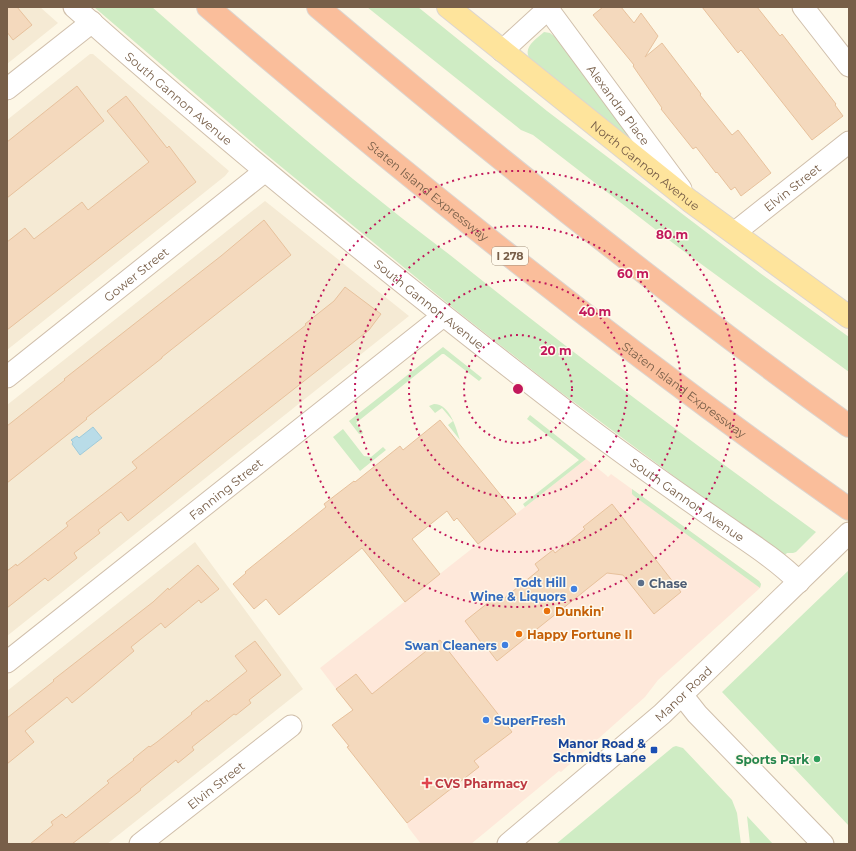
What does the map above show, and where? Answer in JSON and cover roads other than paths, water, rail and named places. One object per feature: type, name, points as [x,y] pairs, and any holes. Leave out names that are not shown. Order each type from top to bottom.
[{"type":"highway","name":"Staten Island Expressway","points":[[208,7],[384,155],[508,255],[657,369],[849,509]]},
{"type":"highway","points":[[318,7],[455,122],[597,236],[714,326],[849,426]]},
{"type":"main road","name":"North Gannon Avenue","points":[[448,7],[690,200],[849,317]]},
{"type":"street","name":"South Gannon Avenue","points":[[74,7],[194,112],[319,216],[443,316],[614,446],[773,559],[799,582]]},
{"type":"street","points":[[803,7],[849,66]]},
{"type":"street","points":[[502,51],[549,8]]},
{"type":"street","name":"Alexandra Place","points":[[549,8],[690,200]]},
{"type":"street","points":[[7,89],[92,22]]},
{"type":"street","name":"Elvin Street","points":[[734,233],[849,142]]},
{"type":"street","name":"Gower Street","points":[[7,377],[265,171]]},
{"type":"street","name":"Fanning Street","points":[[7,662],[443,316]]},
{"type":"street","name":"Manor Road","points":[[508,844],[662,714],[849,533]]},
{"type":"street","points":[[682,695],[697,714],[823,844]]},
{"type":"street","name":"Elvin Street","points":[[140,844],[291,726]]},
{"type":"water","points":[[93,427],[102,438],[80,455],[72,444],[73,442],[71,440],[77,436],[79,438]]},
{"type":"place","name":"Chase","points":[[641,583]]},
{"type":"place","name":"Todt Hill Wine & Liquors","points":[[574,589]]},
{"type":"place","name":"Dunkin'","points":[[547,611]]},
{"type":"place","name":"Happy Fortune II","points":[[519,634]]},
{"type":"place","name":"Swan Cleaners","points":[[505,645]]},
{"type":"place","name":"SuperFresh","points":[[486,720]]},
{"type":"place","name":"Manor Road & Schmidts Lane","points":[[654,750]]},
{"type":"place","name":"Sports Park","points":[[817,759]]},
{"type":"place","name":"CVS Pharmacy","points":[[427,783]]}]
